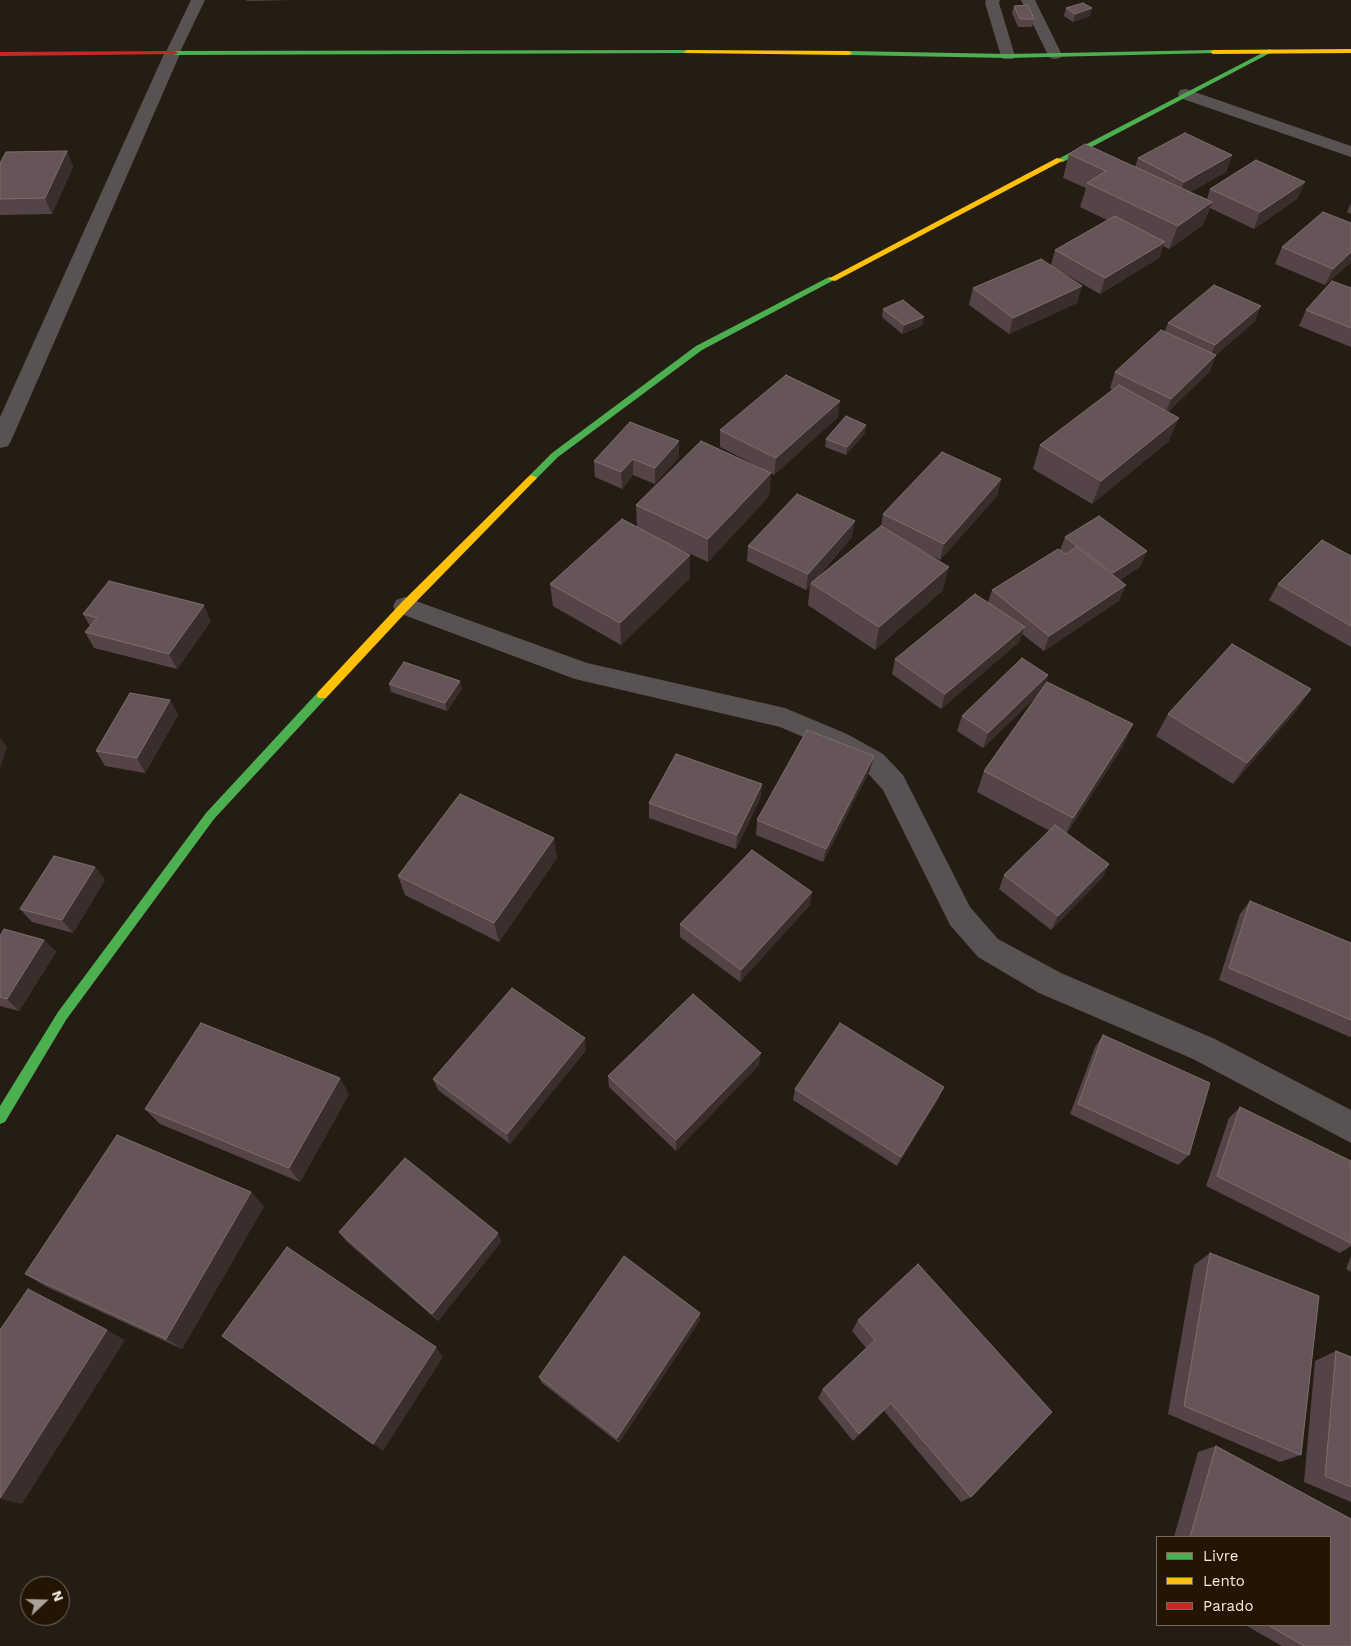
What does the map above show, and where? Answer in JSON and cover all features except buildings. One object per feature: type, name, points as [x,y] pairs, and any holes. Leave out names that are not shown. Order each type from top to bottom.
[{"type":"street","points":[[0,1118],[62,1016],[210,816],[405,606],[555,455],[699,348],[1270,51]]},
{"type":"street","points":[[0,54],[806,52],[1008,56],[1351,51]]},
{"type":"street","points":[[0,441],[172,54]]},
{"type":"street","points":[[1186,94],[1351,152]]},
{"type":"street","points":[[405,606],[584,672],[785,718],[838,741],[874,762],[893,783],[960,916],[988,948],[1050,983],[1204,1049],[1351,1127]]},
{"type":"lane","points":[[172,54],[198,0]]},
{"type":"lane","points":[[993,0],[992,3],[1008,56]]},
{"type":"lane","points":[[1028,0],[1055,55]]},
{"type":"traffic: fast","points":[[1060,160],[1270,51]]},
{"type":"traffic: fast","points":[[175,53],[687,52]]},
{"type":"traffic: fast","points":[[849,53],[1008,56],[1213,52]]},
{"type":"traffic: fast","points":[[532,478],[555,455],[699,348],[832,279]]},
{"type":"traffic: fast","points":[[0,1118],[62,1016],[210,816],[322,695]]},
{"type":"traffic: slow","points":[[1213,52],[1351,51]]},
{"type":"traffic: slow","points":[[687,52],[849,53]]},
{"type":"traffic: slow","points":[[832,279],[1060,160]]},
{"type":"traffic: slow","points":[[322,695],[405,606],[532,478]]},
{"type":"traffic: jam","points":[[0,54],[175,53]]}]
